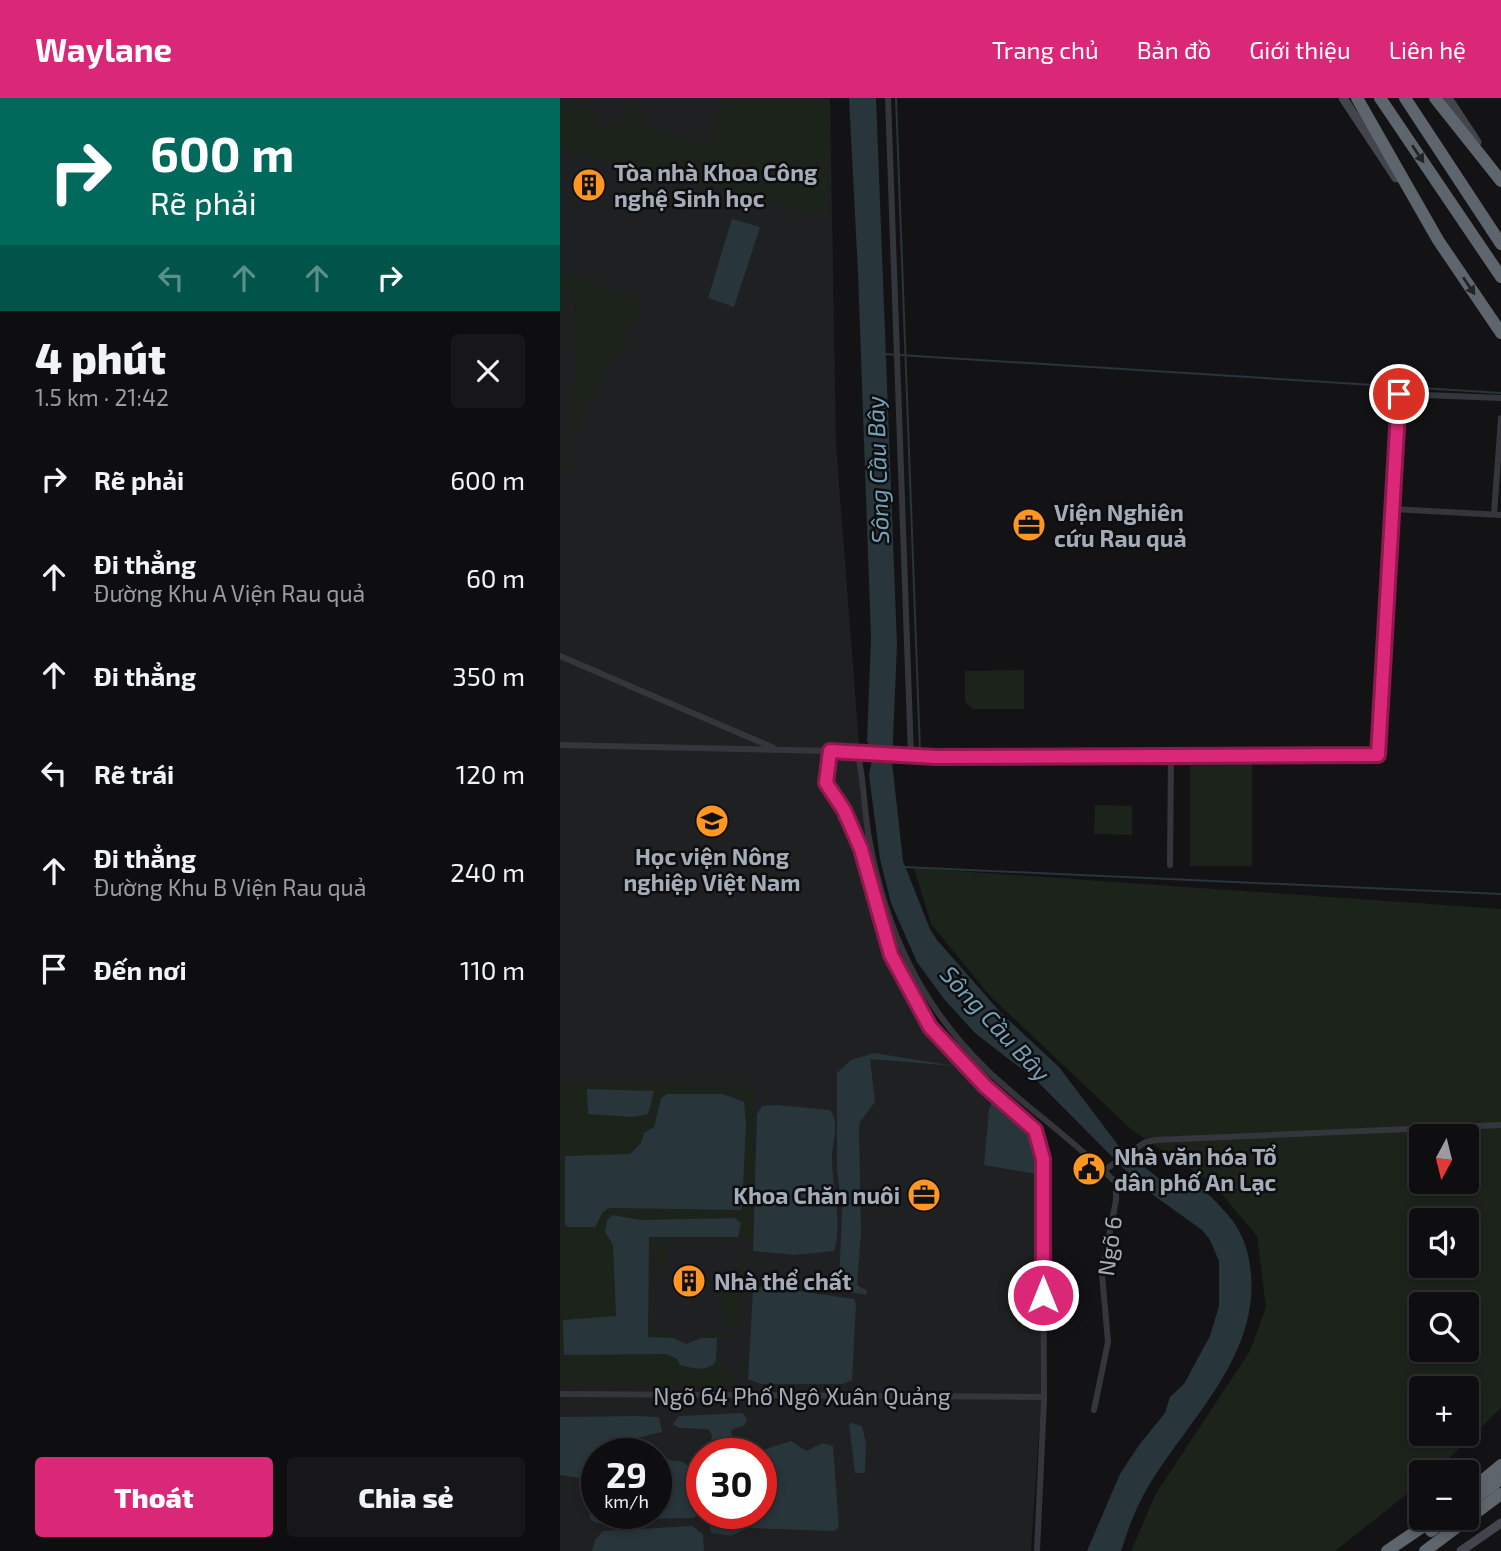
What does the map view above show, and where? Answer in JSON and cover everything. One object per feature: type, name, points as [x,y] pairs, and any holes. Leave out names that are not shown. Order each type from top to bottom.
[{"type":"highway","points":[[1380,98],[1501,276]]},
{"type":"highway","points":[[1405,98],[1501,244]]},
{"type":"highway","points":[[1435,98],[1501,180]]},
{"type":"highway","points":[[1349,100],[1501,333]]},
{"type":"highway","points":[[1479,1483],[1501,1465]]},
{"type":"highway","points":[[1479,1495],[1501,1479]]},
{"type":"highway","points":[[1426,1551],[1501,1494]]},
{"type":"highway","points":[[1426,1551],[1455,1536],[1501,1502]]},
{"type":"highway","points":[[1387,1551],[1418,1530]]},
{"type":"highway","points":[[1402,1551],[1432,1530]]},
{"type":"main road","points":[[1448,98],[1501,180]]},
{"type":"main road","points":[[1461,1551],[1501,1523]]},
{"type":"street","points":[[888,98],[911,757]]},
{"type":"street","points":[[560,745],[830,751],[911,757],[1378,755],[1399,394],[1501,398]]},
{"type":"street","points":[[1394,509],[1497,514],[1501,418]]},
{"type":"street","points":[[560,656],[779,750]]},
{"type":"street","points":[[830,751],[826,783],[844,810],[861,849],[891,955],[930,1027],[985,1086],[1035,1130],[1039,1140],[1043,1159],[1044,1397],[1037,1551]]},
{"type":"street","name":"Ngõ 6","points":[[860,754],[868,834],[876,866],[897,940],[920,990],[980,1063],[1105,1169],[1116,1183],[1116,1200],[1102,1274],[1108,1342],[1094,1410]]},
{"type":"street","points":[[1170,865],[1171,756]]},
{"type":"street","points":[[1105,1169],[1137,1147],[1155,1140],[1501,1125]]},
{"type":"street","name":"Ngõ 64 Phố Ngô Xuân Quảng","points":[[560,1394],[1044,1397]]},
{"type":"shaded area","name":"Học viện Nông nghiệp Việt Nam","points":[[560,98],[830,98],[836,445],[870,887],[888,955],[929,1029],[986,1091],[1034,1134],[1041,1157],[1041,1403],[1031,1551],[560,1551]]},
{"type":"shaded area","points":[[722,98],[830,98],[828,218],[560,149],[560,103],[590,112],[603,129],[617,125],[632,108],[645,110],[641,127],[708,146]]},
{"type":"shaded area","points":[[560,272],[646,301],[575,431],[574,470],[560,469],[560,465],[571,465],[576,293],[564,292],[560,361],[560,289],[579,289],[560,287]]},
{"type":"shaded area","points":[[1024,670],[1024,709],[973,709],[965,702],[965,671]]},
{"type":"shaded area","points":[[1190,762],[1252,763],[1252,866],[1190,866]]},
{"type":"shaded area","points":[[1095,805],[1132,806],[1132,835],[1094,834]]},
{"type":"shaded area","points":[[914,868],[1501,909],[1501,1408],[1479,1429],[1479,1376],[1409,1376],[1409,1446],[1462,1446],[1447,1460],[1409,1460],[1409,1492],[1335,1551],[1131,1551],[1155,1495],[1250,1351],[1266,1307],[1257,1236],[1212,1183],[1133,1131],[990,996],[931,924]]},
{"type":"shaded area","points":[[560,1084],[754,1086],[752,1240],[662,1240],[652,1249],[652,1332],[670,1334],[686,1344],[697,1342],[704,1334],[738,1334],[738,1338],[717,1338],[717,1355],[735,1381],[733,1386],[560,1386]]},
{"type":"shaded area","points":[[662,1245],[714,1245],[715,1278],[712,1247],[666,1247],[665,1278],[657,1263],[657,1251]]},
{"type":"shaded area","points":[[743,1247],[745,1251],[739,1325],[725,1328],[722,1325],[722,1297],[726,1293],[737,1293]]},
{"type":"water","name":"Sông Cầu Bây","points":[[849,98],[876,98],[897,645],[892,762],[903,861],[937,940],[1001,1013],[1059,1067],[1121,1149],[1161,1180],[1192,1184],[1213,1199],[1238,1228],[1249,1258],[1250,1305],[1232,1361],[1148,1487],[1121,1551],[1087,1551],[1120,1474],[1165,1413],[1170,1397],[1184,1384],[1210,1336],[1219,1306],[1219,1261],[1210,1240],[1202,1230],[1142,1187],[1036,1080],[975,1033],[944,999],[917,962],[891,903],[880,859],[869,775],[873,753],[867,741],[871,638]]},
{"type":"water","points":[[732,219],[760,227],[734,307],[708,298]]},
{"type":"water","points":[[874,1053],[955,1066],[870,1059],[875,1102],[860,1122],[859,1128],[861,1233],[857,1285],[867,1291],[866,1295],[839,1290],[842,1207],[837,1171],[837,1073],[851,1060]]},
{"type":"water","points":[[587,1089],[654,1091],[648,1114],[633,1117],[588,1114]]},
{"type":"water","points":[[667,1094],[723,1094],[744,1102],[746,1123],[742,1210],[609,1208],[603,1212],[595,1227],[568,1227],[565,1224],[565,1156],[630,1154],[641,1143],[644,1133],[654,1127],[661,1098]]},
{"type":"water","points":[[992,1102],[1020,1122],[1034,1142],[1039,1164],[1036,1174],[984,1165]]},
{"type":"water","points":[[762,1106],[830,1110],[833,1114],[835,1126],[832,1169],[837,1217],[834,1251],[795,1255],[753,1251],[757,1114]]},
{"type":"water","points":[[612,1215],[640,1220],[735,1218],[741,1223],[738,1237],[649,1237],[648,1337],[673,1338],[686,1344],[701,1338],[717,1338],[716,1361],[712,1365],[700,1369],[680,1365],[677,1359],[666,1354],[564,1355],[563,1320],[616,1316],[613,1245],[605,1232],[607,1220]]},
{"type":"water","points":[[763,1286],[854,1299],[856,1304],[852,1380],[843,1384],[761,1384],[748,1379],[753,1290]]},
{"type":"water","points":[[742,1413],[747,1418],[745,1425],[731,1430],[732,1438],[712,1438],[708,1429],[679,1428],[673,1424],[679,1416]]},
{"type":"water","points":[[560,1417],[659,1417],[662,1432],[637,1438],[581,1438],[581,1478],[560,1475]]},
{"type":"water","points":[[851,1423],[862,1426],[866,1443],[865,1473],[855,1473]]},
{"type":"water","points":[[791,1441],[806,1451],[823,1443],[833,1446],[839,1526],[835,1531],[777,1529],[777,1446]]},
{"type":"water","points":[[672,1460],[686,1464],[686,1518],[672,1518]]},
{"type":"water","points":[[686,1526],[686,1529],[696,1529],[703,1534],[704,1551],[592,1551],[595,1540],[603,1531]]},
{"type":"water","points":[[711,1529],[746,1529],[731,1536],[711,1533]]},
{"type":"waterway","points":[[896,98],[920,751]]},
{"type":"waterway","points":[[884,354],[1501,393]]},
{"type":"waterway","points":[[904,867],[1501,894]]},
{"type":"place","name":"Tòa nhà Khoa Công nghệ Sinh học","points":[[589,185]]},
{"type":"place","name":"Viện Nghiên cứu Rau quả","points":[[1029,525]]},
{"type":"place","name":"Học viện Nông nghiệp Việt Nam","points":[[712,821]]},
{"type":"place","name":"Nhà văn hóa Tổ dân phố An Lạc","points":[[1089,1169]]},
{"type":"place","name":"Khoa Chăn nuôi","points":[[924,1195]]},
{"type":"place","name":"Nhà thể chất","points":[[689,1281]]},
{"type":"route","points":[[1043,1295],[1043,1159],[1039,1140],[1035,1130],[985,1086],[930,1027],[891,955],[861,849],[844,810],[826,783],[830,751],[936,757],[1378,755],[1399,394]]}]
